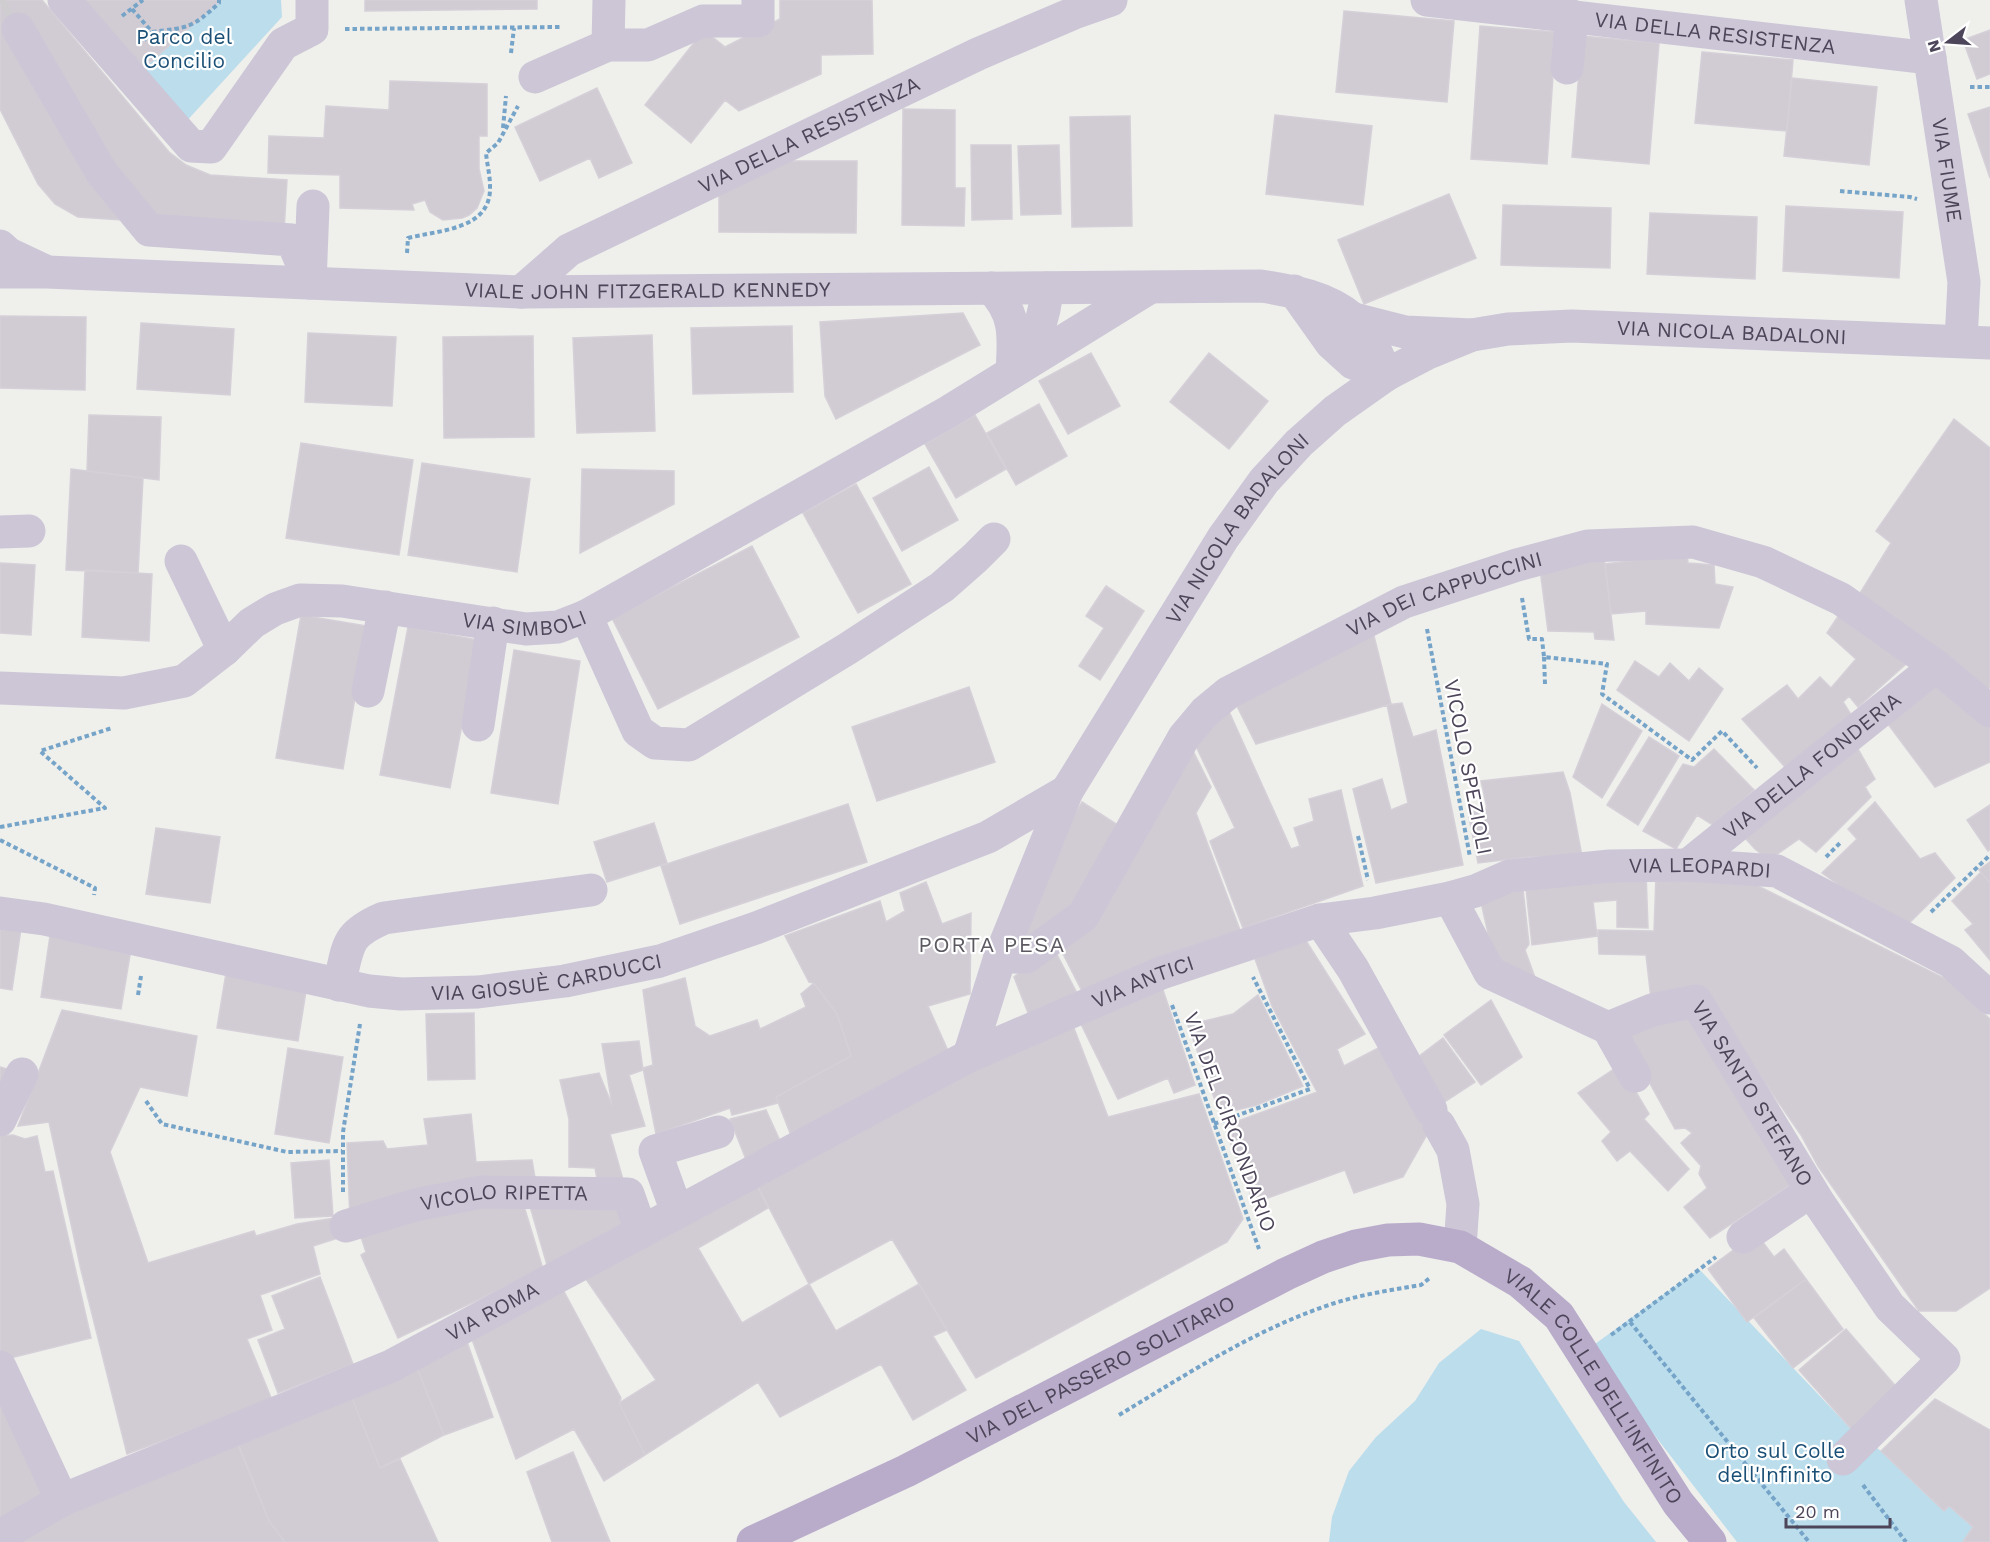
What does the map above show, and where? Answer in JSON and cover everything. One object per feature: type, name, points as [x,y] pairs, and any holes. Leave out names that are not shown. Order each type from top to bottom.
[{"type":"main road","name":"VIA DEL PASSERO SOLITARIO","points":[[753,1542],[906,1471],[1271,1281],[1323,1257],[1356,1246],[1388,1240],[1419,1239],[1460,1247]]},
{"type":"main road","name":"VIALE COLLE DELL'INFINITO","points":[[1460,1247],[1521,1282],[1559,1316],[1678,1503],[1710,1542]]},
{"type":"street","points":[[64,0],[191,146],[211,147],[283,44],[312,15]]},
{"type":"street","points":[[535,77],[609,24],[648,45],[703,21],[758,21],[759,0]]},
{"type":"street","name":"VIA DELLA RESISTENZA","points":[[521,292],[568,250],[978,54],[1074,13],[1111,0]]},
{"type":"street","name":"VIA DELLA RESISTENZA","points":[[1427,0],[1572,16],[1605,10],[1930,58]]},
{"type":"street","points":[[1921,0],[1944,0]]},
{"type":"street","name":"VIA FIUME","points":[[1921,0],[1953,214],[1975,341]]},
{"type":"street","points":[[1567,68],[1572,16]]},
{"type":"street","points":[[18,28],[102,173],[149,231],[292,240],[310,283]]},
{"type":"street","points":[[310,283],[313,206]]},
{"type":"street","points":[[0,246],[9,254],[47,272]]},
{"type":"street","name":"VIALE JOHN FITZGERALD KENNEDY","points":[[0,272],[47,272],[521,292],[1261,286],[1294,291],[1325,301],[1354,319],[1374,347],[1386,375]]},
{"type":"street","points":[[1086,326],[1094,307],[1092,287]]},
{"type":"street","name":"VIA SIMBOLI","points":[[0,688],[124,693],[184,681],[224,650],[252,624],[274,609],[300,600],[342,601],[526,629],[558,627],[586,616],[948,412],[1150,287]]},
{"type":"street","points":[[992,288],[1004,300],[1010,318],[1014,339],[1012,372]]},
{"type":"street","name":"VIA SIMBOLI","points":[[1012,372],[1040,330],[1046,308],[1047,288]]},
{"type":"street","points":[[1294,291],[1331,343],[1353,363],[1386,375]]},
{"type":"street","name":"VIA NICOLA BADALONI","points":[[1354,319],[1405,332],[1472,335],[1508,329],[1572,326],[1975,341]]},
{"type":"street","name":"VIA NICOLA BADALONI","points":[[969,1056],[1000,957],[1067,791],[1223,538],[1264,481],[1299,442],[1335,411],[1386,375],[1428,353],[1472,335]]},
{"type":"street","points":[[586,616],[638,731],[655,743],[689,745],[847,649],[942,587],[994,539]]},
{"type":"street","name":"VIA DEI CAPPUCCINI","points":[[1000,957],[1026,957],[1083,916],[1184,736],[1205,712],[1228,693],[1404,602],[1517,564],[1588,546],[1693,542],[1763,562],[1841,599],[1936,666],[1990,711]]},
{"type":"street","points":[[181,561],[224,650]]},
{"type":"street","points":[[368,691],[385,607]]},
{"type":"street","points":[[478,725],[493,623]]},
{"type":"street","name":"VIA DELLA FONDERIA","points":[[1688,865],[1936,666]]},
{"type":"street","name":"VIA GIOSUÈ CARDUCCI","points":[[0,913],[88,929],[354,988],[401,994],[478,992],[565,981],[660,961],[756,928],[988,837],[1067,791]]},
{"type":"street","name":"VIA LEOPARDI","points":[[1375,913],[1463,894],[1509,876],[1610,866],[1688,865],[1777,871],[1951,962],[1990,998]]},
{"type":"street","points":[[354,988],[350,941],[363,927],[384,918],[591,890]]},
{"type":"street","points":[[1463,894],[1490,973],[1608,1028],[1635,1076]]},
{"type":"street","name":"VIA ANTICI","points":[[969,1056],[1161,974],[1320,920],[1375,913]]},
{"type":"street","points":[[1320,920],[1353,969],[1453,1150],[1464,1204],[1460,1247]]},
{"type":"street","name":"VIA SANTO STEFANO","points":[[1608,1028],[1652,1010],[1696,1001],[1815,1197]]},
{"type":"street","name":"VIA ROMA","points":[[0,1536],[62,1500],[391,1366],[969,1056]]},
{"type":"street","points":[[0,1120],[22,1074]]},
{"type":"street","points":[[677,1212],[655,1151],[718,1132]]},
{"type":"street","name":"VICOLO RIPETTA","points":[[346,1226],[415,1205],[481,1192],[628,1194],[641,1231]]},
{"type":"street","points":[[1743,1237],[1815,1197],[1890,1307],[1944,1359],[1843,1459]]},
{"type":"street","points":[[0,1367],[62,1500]]},
{"type":"path","points":[[113,14],[123,16],[143,0]]},
{"type":"path","points":[[152,32],[189,27],[198,22],[219,3],[219,0]]},
{"type":"path","points":[[312,15],[609,24]]},
{"type":"path","points":[[408,238],[460,226],[473,221],[482,214],[488,203],[490,187],[486,153],[498,143],[535,77]]},
{"type":"path","points":[[1840,191],[1910,197],[1953,214]]},
{"type":"path","points":[[1517,564],[1529,639],[1542,639],[1545,684]]},
{"type":"path","name":"VICOLO SPEZIOLI","points":[[1431,649],[1463,894]]},
{"type":"path","points":[[1544,657],[1607,664],[1602,694],[1692,760],[1722,731],[1779,791]]},
{"type":"path","points":[[0,827],[105,808],[40,751],[118,726]]},
{"type":"path","points":[[1358,836],[1375,913]]},
{"type":"path","points":[[0,840],[95,888],[88,929]]},
{"type":"path","points":[[1905,938],[1990,855]]},
{"type":"path","points":[[1214,1124],[1310,1089],[1239,948]]},
{"type":"path","name":"VIA DEL CIRCONDARIO","points":[[1161,974],[1271,1281]]},
{"type":"path","points":[[146,1101],[162,1124],[287,1152],[342,1151],[359,1030],[354,988]]},
{"type":"path","points":[[1584,1355],[1743,1237]]},
{"type":"path","points":[[1119,1414],[1227,1350],[1288,1321],[1336,1303],[1421,1285],[1443,1269],[1460,1247]]},
{"type":"path","points":[[1630,1322],[1809,1542]]},
{"type":"path","points":[[1843,1459],[1906,1542]]},
{"type":"green space","name":"Parco del Concilio","points":[[77,0],[281,0],[282,17],[183,125]]},
{"type":"green space","name":"Orto sul Colle dell'Infinito","points":[[1699,1269],[1853,1431],[1881,1451],[1944,1511],[1949,1506],[1973,1527],[1963,1542],[1737,1542],[1588,1349]]},
{"type":"green space","points":[[1481,1329],[1519,1341],[1624,1502],[1656,1542],[1329,1542],[1332,1517],[1349,1471],[1376,1437],[1415,1401],[1439,1363]]},
{"type":"building","points":[[0,0],[42,0],[169,152],[186,165],[210,175],[287,180],[284,231],[78,217],[55,204],[38,184],[0,109]]},
{"type":"building","points":[[77,0],[221,0],[139,72]]},
{"type":"building","points":[[365,0],[537,0],[537,9],[365,11]]},
{"type":"building","points":[[780,0],[872,0],[873,54],[821,55],[821,74],[739,111],[725,100],[691,143],[645,105],[704,30],[725,47],[780,19]]},
{"type":"building","points":[[1344,11],[1454,21],[1447,102],[1336,92]]},
{"type":"building","points":[[1480,26],[1556,32],[1547,164],[1471,159]]},
{"type":"building","points":[[1990,30],[1990,74],[1977,79],[1963,40]]},
{"type":"building","points":[[1582,36],[1659,43],[1649,164],[1572,157]]},
{"type":"building","points":[[1702,52],[1793,60],[1787,131],[1695,123]]},
{"type":"building","points":[[1792,78],[1877,87],[1869,165],[1784,156]]},
{"type":"building","points":[[390,81],[487,84],[487,136],[479,136],[479,169],[484,191],[477,208],[469,215],[443,220],[430,212],[425,200],[412,204],[414,210],[340,208],[340,175],[268,173],[269,136],[324,138],[326,106],[389,110]]},
{"type":"building","points":[[597,88],[632,163],[599,178],[590,158],[540,181],[515,127]]},
{"type":"building","points":[[1990,107],[1990,178],[1968,114]]},
{"type":"building","points":[[903,109],[955,110],[955,188],[965,188],[964,226],[902,225]]},
{"type":"building","points":[[1275,115],[1372,126],[1363,205],[1266,194]]},
{"type":"building","points":[[1130,116],[1132,226],[1072,227],[1070,117]]},
{"type":"building","points":[[971,145],[1011,145],[1012,219],[972,220]]},
{"type":"building","points":[[1059,145],[1061,214],[1021,215],[1018,146]]},
{"type":"building","points":[[779,161],[857,161],[856,233],[719,232],[719,190]]},
{"type":"building","points":[[1449,194],[1476,258],[1364,304],[1338,240]]},
{"type":"building","points":[[1503,205],[1611,208],[1610,268],[1501,265]]},
{"type":"building","points":[[1786,206],[1903,212],[1899,278],[1783,271]]},
{"type":"building","points":[[1650,213],[1757,217],[1755,279],[1647,274]]},
{"type":"building","points":[[963,313],[980,345],[836,419],[825,396],[820,322]]},
{"type":"building","points":[[0,316],[86,317],[85,390],[0,388]]},
{"type":"building","points":[[141,323],[234,329],[230,395],[137,389]]},
{"type":"building","points":[[792,326],[793,392],[693,394],[691,328]]},
{"type":"building","points":[[308,333],[396,337],[392,406],[305,402]]},
{"type":"building","points":[[652,335],[655,431],[577,433],[573,338]]},
{"type":"building","points":[[533,336],[534,437],[444,438],[443,337]]},
{"type":"building","points":[[1091,353],[1120,406],[1068,434],[1039,381]]},
{"type":"building","points":[[1209,353],[1268,401],[1229,449],[1170,402]]},
{"type":"building","points":[[1039,404],[1067,456],[1016,485],[987,433]]},
{"type":"building","points":[[89,415],[161,417],[159,480],[87,471]]},
{"type":"building","points":[[975,415],[1006,469],[956,498],[925,444]]},
{"type":"building","points":[[1954,419],[1990,448],[1990,687],[1987,690],[1857,598],[1891,543],[1876,531]]},
{"type":"building","points":[[301,443],[413,460],[399,555],[286,538]]},
{"type":"building","points":[[422,463],[530,479],[517,572],[408,555]]},
{"type":"building","points":[[929,467],[958,520],[902,551],[873,498]]},
{"type":"building","points":[[71,469],[143,478],[138,573],[66,570]]},
{"type":"building","points":[[582,469],[674,471],[674,504],[580,553]]},
{"type":"building","points":[[856,484],[911,584],[858,613],[803,513]]},
{"type":"building","points":[[752,546],[799,637],[658,709],[612,618]]},
{"type":"building","points":[[1687,554],[1688,563],[1714,565],[1715,584],[1733,587],[1719,628],[1646,624],[1646,611],[1611,614],[1605,564]]},
{"type":"building","points":[[1604,557],[1614,640],[1595,639],[1594,632],[1548,631],[1540,569]]},
{"type":"building","points":[[0,563],[35,565],[31,635],[0,633]]},
{"type":"building","points":[[85,570],[152,574],[149,641],[82,637]]},
{"type":"building","points":[[1106,586],[1144,611],[1100,680],[1079,666],[1104,628],[1086,616]]},
{"type":"building","points":[[1843,609],[1906,664],[1858,707],[1849,696],[1843,702],[1852,716],[1785,767],[1742,719],[1787,685],[1798,699],[1820,677],[1831,688],[1856,659],[1827,633]]},
{"type":"building","points":[[301,615],[367,626],[343,769],[276,758]]},
{"type":"building","points":[[408,627],[478,640],[450,788],[380,775]]},
{"type":"building","points":[[1372,628],[1391,704],[1256,744],[1235,702]]},
{"type":"building","points":[[514,650],[580,661],[558,804],[491,793]]},
{"type":"building","points":[[1635,661],[1659,677],[1670,663],[1689,681],[1699,668],[1723,689],[1689,741],[1617,690]]},
{"type":"building","points":[[1936,676],[1979,709],[1990,728],[1990,762],[1935,787],[1888,724]]},
{"type":"building","points":[[969,687],[995,762],[877,801],[852,727]]},
{"type":"building","points":[[1402,703],[1413,737],[1436,730],[1463,865],[1376,883],[1353,789],[1382,779],[1391,810],[1408,803],[1387,705]]},
{"type":"building","points":[[1602,704],[1642,731],[1602,798],[1573,777]]},
{"type":"building","points":[[1227,707],[1291,849],[1300,846],[1294,828],[1314,821],[1309,799],[1341,790],[1363,886],[1243,928],[1210,841],[1235,828],[1193,740]]},
{"type":"building","points":[[1649,737],[1679,756],[1638,825],[1607,805]]},
{"type":"building","points":[[1853,740],[1875,779],[1865,787],[1871,797],[1816,852],[1799,839],[1769,860],[1755,849],[1737,829]]},
{"type":"building","points":[[1191,747],[1211,787],[1196,813],[1240,930],[1085,997],[1057,942]]},
{"type":"building","points":[[1714,749],[1754,790],[1713,825],[1697,815],[1676,849],[1643,831],[1683,764],[1694,767]]},
{"type":"building","points":[[1563,772],[1570,793],[1582,856],[1529,857],[1478,863],[1468,812],[1487,808],[1481,781]]},
{"type":"building","points":[[1082,802],[1127,831],[1070,915],[1031,943],[1024,936],[1043,868]]},
{"type":"building","points":[[1875,802],[1920,859],[1935,853],[1955,878],[1902,930],[1822,873],[1857,839],[1848,829]]},
{"type":"building","points":[[848,804],[867,862],[680,924],[661,866]]},
{"type":"building","points":[[1990,805],[1990,849],[1988,851],[1967,820]]},
{"type":"building","points":[[654,823],[667,863],[607,882],[594,842]]},
{"type":"building","points":[[156,828],[220,837],[210,903],[146,894]]},
{"type":"building","points":[[1990,862],[1990,883],[1979,870]]},
{"type":"building","points":[[1646,872],[1648,928],[1617,927],[1617,900],[1593,902],[1597,936],[1532,945],[1525,879]]},
{"type":"building","points":[[1981,872],[1990,883],[1990,960],[1965,930],[1973,924],[1952,901]]},
{"type":"building","points":[[1656,876],[1756,885],[1948,980],[1990,1019],[1990,1288],[1956,1311],[1919,1311],[1818,1166],[1801,1135],[1723,1019],[1651,999],[1646,955],[1599,954],[1598,930],[1654,931]]},
{"type":"building","points":[[1522,880],[1529,944],[1525,950],[1538,986],[1500,966],[1493,956],[1479,893]]},
{"type":"building","points":[[926,882],[942,924],[971,913],[970,994],[928,1006],[949,1053],[792,1138],[776,1097],[851,1056],[837,1014],[814,983],[809,982],[785,936],[880,901],[886,922],[905,911],[900,893]]},
{"type":"building","points":[[0,926],[21,929],[12,990],[0,988]]},
{"type":"building","points":[[50,936],[131,949],[121,1009],[41,997]]},
{"type":"building","points":[[1303,936],[1365,1034],[1337,1049],[1344,1066],[1382,1046],[1429,1131],[1403,1177],[1354,1193],[1345,1170],[1254,1203],[1224,1126],[1317,1092],[1272,1006],[1255,959]]},
{"type":"building","points":[[1052,945],[1081,1001],[1032,1023],[1014,977]]},
{"type":"building","points":[[226,973],[307,985],[298,1041],[217,1028]]},
{"type":"building","points":[[685,978],[695,1026],[710,1036],[757,1020],[760,1029],[806,1007],[801,994],[814,983],[837,1014],[851,1056],[776,1097],[778,1103],[732,1115],[730,1108],[656,1134],[643,1068],[653,1065],[643,990]]},
{"type":"building","points":[[1160,981],[1195,1085],[1174,1093],[1168,1078],[1118,1099],[1077,1016]]},
{"type":"building","points":[[1258,995],[1303,1086],[1257,1105],[1220,1114],[1188,1025],[1233,1014]]},
{"type":"building","points":[[1491,1000],[1522,1057],[1481,1085],[1444,1035]]},
{"type":"building","points":[[1693,1008],[1799,1179],[1710,1238],[1684,1207],[1707,1188],[1699,1174],[1701,1166],[1681,1143],[1692,1133],[1685,1128],[1675,1129],[1620,1029]]},
{"type":"building","points":[[62,1010],[197,1036],[187,1096],[140,1087],[110,1152],[148,1263],[254,1231],[256,1236],[297,1224],[334,1218],[338,1238],[313,1246],[320,1274],[260,1295],[272,1330],[247,1339],[272,1400],[127,1454],[81,1270],[49,1122],[18,1126]]},
{"type":"building","points":[[474,1013],[475,1079],[428,1080],[426,1014]]},
{"type":"building","points":[[1072,1023],[1108,1117],[1199,1094],[1243,1219],[1227,1242],[976,1378],[892,1239],[809,1284],[753,1177],[1020,1040]]},
{"type":"building","points":[[1443,1038],[1475,1082],[1440,1105],[1414,1060]]},
{"type":"building","points":[[639,1041],[643,1070],[629,1075],[645,1126],[610,1134],[626,1190],[599,1190],[595,1168],[569,1167],[569,1119],[560,1080],[599,1073],[612,1105],[602,1044]]},
{"type":"building","points":[[288,1048],[343,1057],[329,1143],[275,1134]]},
{"type":"building","points":[[1620,1065],[1649,1114],[1644,1119],[1689,1169],[1668,1191],[1630,1151],[1617,1161],[1602,1141],[1611,1132],[1578,1093]]},
{"type":"building","points":[[0,1067],[11,1070],[0,1102]]},
{"type":"building","points":[[766,1110],[781,1143],[747,1162],[730,1119]]},
{"type":"building","points":[[471,1114],[476,1162],[532,1160],[537,1190],[350,1220],[347,1143],[383,1141],[387,1149],[428,1145],[424,1119]]},
{"type":"building","points":[[13,1135],[25,1139],[37,1136],[45,1172],[53,1171],[91,1338],[2,1360],[0,1351],[0,1136]]},
{"type":"building","points":[[329,1160],[333,1216],[295,1218],[291,1163]]},
{"type":"building","points":[[753,1177],[768,1208],[698,1248],[742,1323],[809,1284],[836,1331],[919,1284],[947,1330],[933,1336],[966,1390],[913,1420],[881,1364],[780,1417],[758,1382],[645,1455],[619,1403],[656,1380],[579,1269]]},
{"type":"building","points":[[521,1196],[543,1269],[398,1338],[361,1255],[366,1252],[357,1225]]},
{"type":"building","points":[[527,1196],[615,1197],[624,1228],[547,1265]]},
{"type":"building","points":[[1756,1233],[1774,1257],[1784,1249],[1806,1279],[1747,1322],[1708,1269]]},
{"type":"building","points":[[320,1277],[353,1364],[278,1393],[258,1340],[285,1329],[272,1296]]},
{"type":"building","points":[[1806,1279],[1843,1329],[1793,1368],[1754,1318]]},
{"type":"building","points":[[560,1284],[621,1398],[619,1403],[645,1455],[604,1481],[574,1429],[516,1459],[470,1334]]},
{"type":"building","points":[[1846,1329],[1899,1390],[1853,1431],[1799,1370]]},
{"type":"building","points":[[465,1336],[493,1417],[444,1435],[417,1368]]},
{"type":"building","points":[[417,1368],[444,1435],[380,1468],[352,1398]]},
{"type":"building","points":[[0,1378],[53,1497],[0,1525]]},
{"type":"building","points":[[352,1398],[380,1468],[400,1459],[438,1542],[285,1542],[269,1521],[238,1445]]},
{"type":"building","points":[[1935,1399],[1990,1430],[1990,1542],[1963,1542],[1973,1527],[1949,1506],[1944,1511],[1881,1451]]},
{"type":"building","points":[[236,1438],[269,1521],[285,1542],[2,1542]]},
{"type":"building","points":[[573,1452],[610,1542],[552,1542],[527,1472]]},
{"type":"tunnel","points":[[0,3],[6,0]]},
{"type":"district","name":"PORTA PESA","points":[[992,944]]}]
